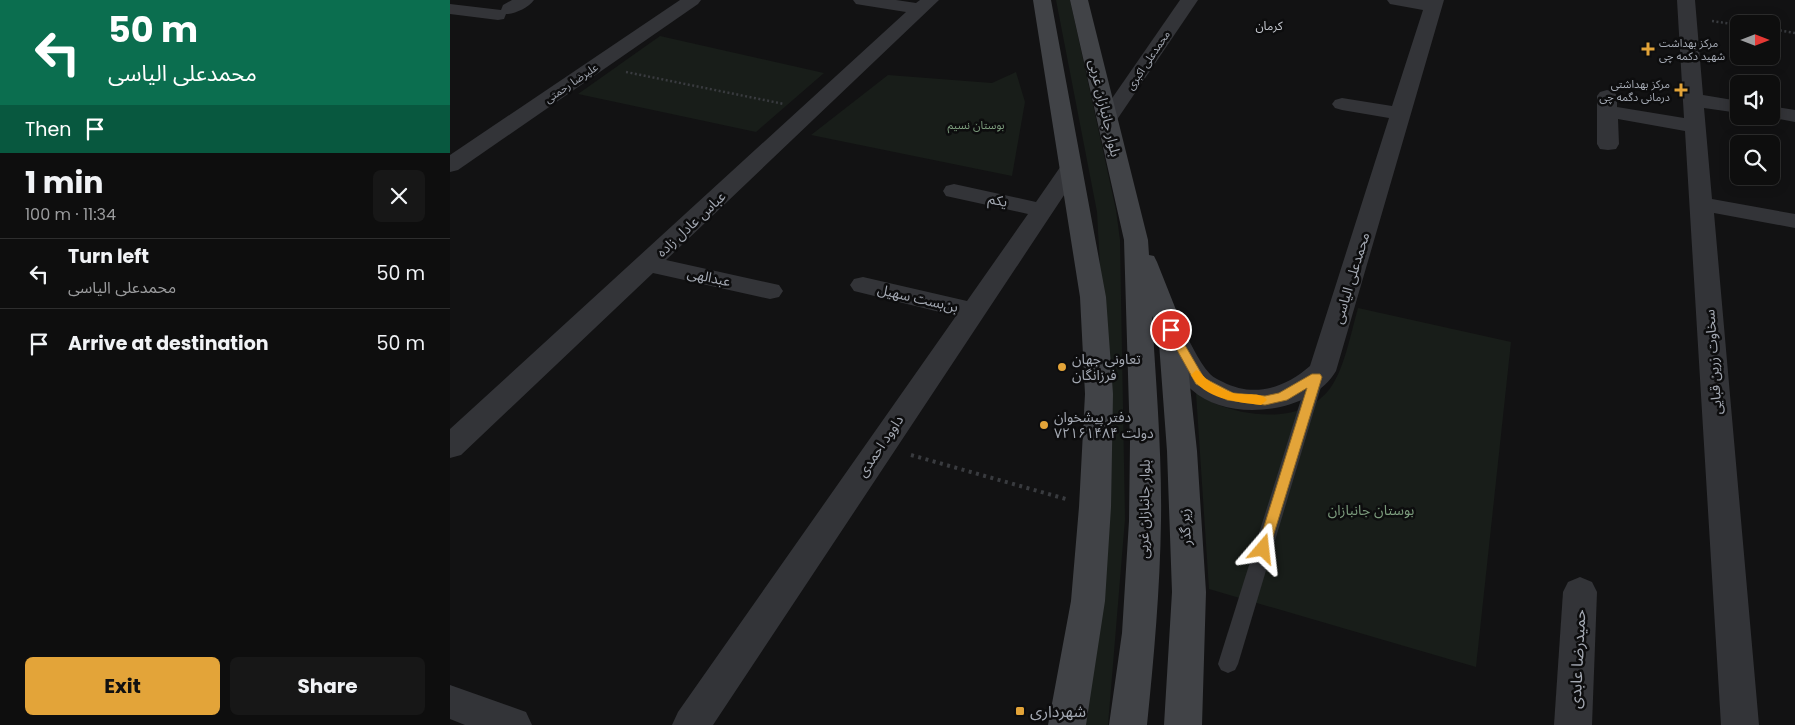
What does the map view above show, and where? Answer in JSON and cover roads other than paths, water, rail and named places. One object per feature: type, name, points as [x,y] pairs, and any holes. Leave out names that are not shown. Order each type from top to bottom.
[{"type":"main road","points":[[1042,0],[1093,297],[1099,394],[1095,507],[1088,601],[1065,721]]},
{"type":"main road","name":"بلوار جانبازان غربی","points":[[1080,0],[1136,240],[1145,442],[1145,521],[1139,633],[1129,724]]},
{"type":"main road","name":"زیر گذر","points":[[1136,240],[1171,330],[1182,451],[1189,592],[1183,725]]},
{"type":"street","points":[[450,8],[504,12],[525,0]]},
{"type":"street","name":"علیرضا رحمتی","points":[[452,161],[692,0]]},
{"type":"street","points":[[862,0],[925,4]]},
{"type":"street","name":"محمدعلی اکبری","points":[[1107,120],[1189,0]]},
{"type":"street","points":[[1396,0],[1434,3]]},
{"type":"street","name":"سخاوت زرین قبایی","points":[[1686,0],[1740,725]]},
{"type":"street","name":"محمدعلی الیاسی","points":[[1316,377],[1325,365],[1434,3]]},
{"type":"street","name":"عباس عادل زاده","points":[[450,447],[814,110],[925,4]]},
{"type":"street","points":[[1608,144],[1607,103],[1694,113],[1730,108]]},
{"type":"street","points":[[1342,104],[1401,114]]},
{"type":"street","points":[[1780,114],[1795,116]]},
{"type":"street","name":"داوود احمدی","points":[[690,725],[1071,168]]},
{"type":"street","name":"یکم","points":[[954,191],[1042,210]]},
{"type":"street","points":[[1701,204],[1795,220]]},
{"type":"street","name":"عبدالهی","points":[[648,264],[770,291]]},
{"type":"street","name":"بن‌بست سهیل","points":[[864,285],[972,311]]},
{"type":"street","points":[[1171,330],[1200,381],[1231,397],[1265,400],[1282,397],[1316,377]]},
{"type":"street","name":"حمیدرضا عابدی","points":[[1573,725],[1580,592]]},
{"type":"street","points":[[450,702],[513,725]]},
{"type":"lane","points":[[1228,664],[1316,377]]},
{"type":"place","name":"مرکز بهداشت شهید دکمه چی","points":[[1648,49]]},
{"type":"place","name":"مرکز بهداشتی درمانی دگمه چی","points":[[1681,90]]},
{"type":"place","name":"تعاونی جهان فرزانگان","points":[[1062,367]]},
{"type":"place","name":"دفتر پیشخوان دولت ۷۲۱۶۱۴۸۴","points":[[1044,425]]},
{"type":"place","name":"شهرداری","points":[[1020,711]]},
{"type":"district","name":"کرمان","points":[[1269,26]]},
{"type":"park label","name":"بوستان نسیم","points":[[976,125]]},
{"type":"park label","name":"بوستان جانبازان","points":[[1371,510]]}]
